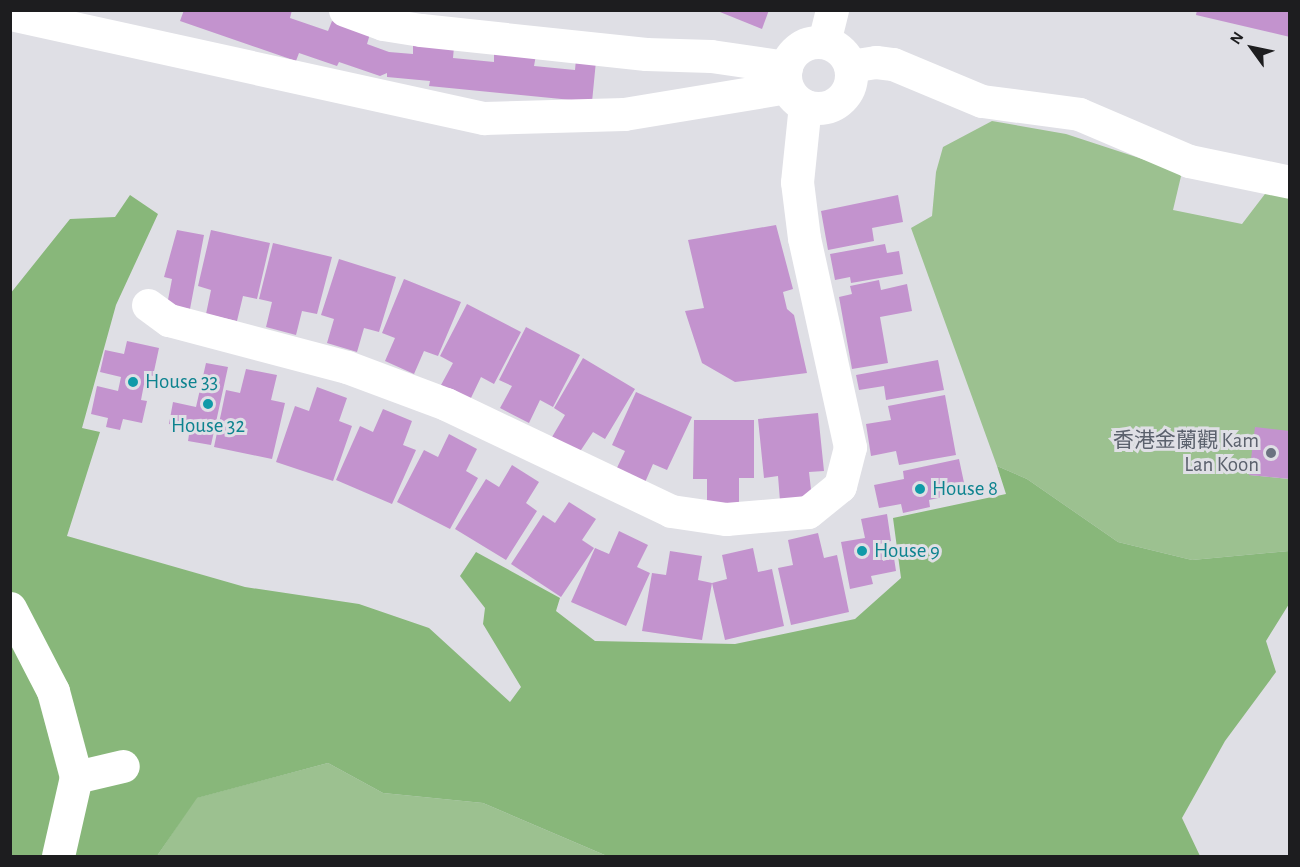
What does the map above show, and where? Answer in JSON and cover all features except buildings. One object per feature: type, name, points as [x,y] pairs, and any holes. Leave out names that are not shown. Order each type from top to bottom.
[{"type":"street","points":[[148,305],[169,320],[347,367],[446,404],[671,512],[726,519],[808,513],[840,486],[850,447],[804,238],[797,182],[792,86],[796,50],[814,41],[824,42],[841,50],[850,66],[849,87],[835,103],[826,107],[792,86],[711,56],[646,54],[421,30],[383,24],[345,10]]},
{"type":"street","points":[[824,42],[832,10]]},
{"type":"street","points":[[10,14],[484,118],[624,114],[792,86]]},
{"type":"street","points":[[850,66],[876,62],[893,64],[982,101],[1079,114],[1189,160],[1290,182]]},
{"type":"street","points":[[10,608],[52,691],[76,777],[58,856]]},
{"type":"street","points":[[76,777],[123,766]]},
{"type":"green space","points":[[992,121],[1066,134],[1182,172],[1173,210],[1242,224],[1268,190],[1289,193],[1289,431],[1250,475],[1289,479],[1289,551],[1192,560],[1118,542],[1027,479],[997,466],[911,228],[932,216],[936,172],[943,147]]},
{"type":"green space","points":[[130,195],[158,214],[116,305],[82,428],[100,432],[67,536],[245,587],[359,604],[429,628],[510,702],[521,687],[483,624],[485,608],[460,576],[476,552],[560,598],[556,611],[595,641],[735,644],[855,619],[901,578],[893,518],[1006,494],[997,466],[1027,479],[1118,542],[1192,560],[1289,551],[1289,604],[1266,641],[1276,672],[1225,741],[1182,818],[1200,856],[607,856],[483,803],[383,793],[328,763],[197,798],[157,856],[11,856],[10,294],[70,219],[115,217]]},
{"type":"green space","points":[[328,763],[383,793],[483,803],[607,856],[157,856],[196,798]]},
{"type":"place","name":"House 33","points":[[133,382]]},
{"type":"place","name":"House 32","points":[[208,404]]},
{"type":"place","name":"香港金蘭觀 Kam Lan Koon","points":[[1271,453]]},
{"type":"place","name":"House 8","points":[[920,489]]},
{"type":"place","name":"House 9","points":[[862,551]]}]
